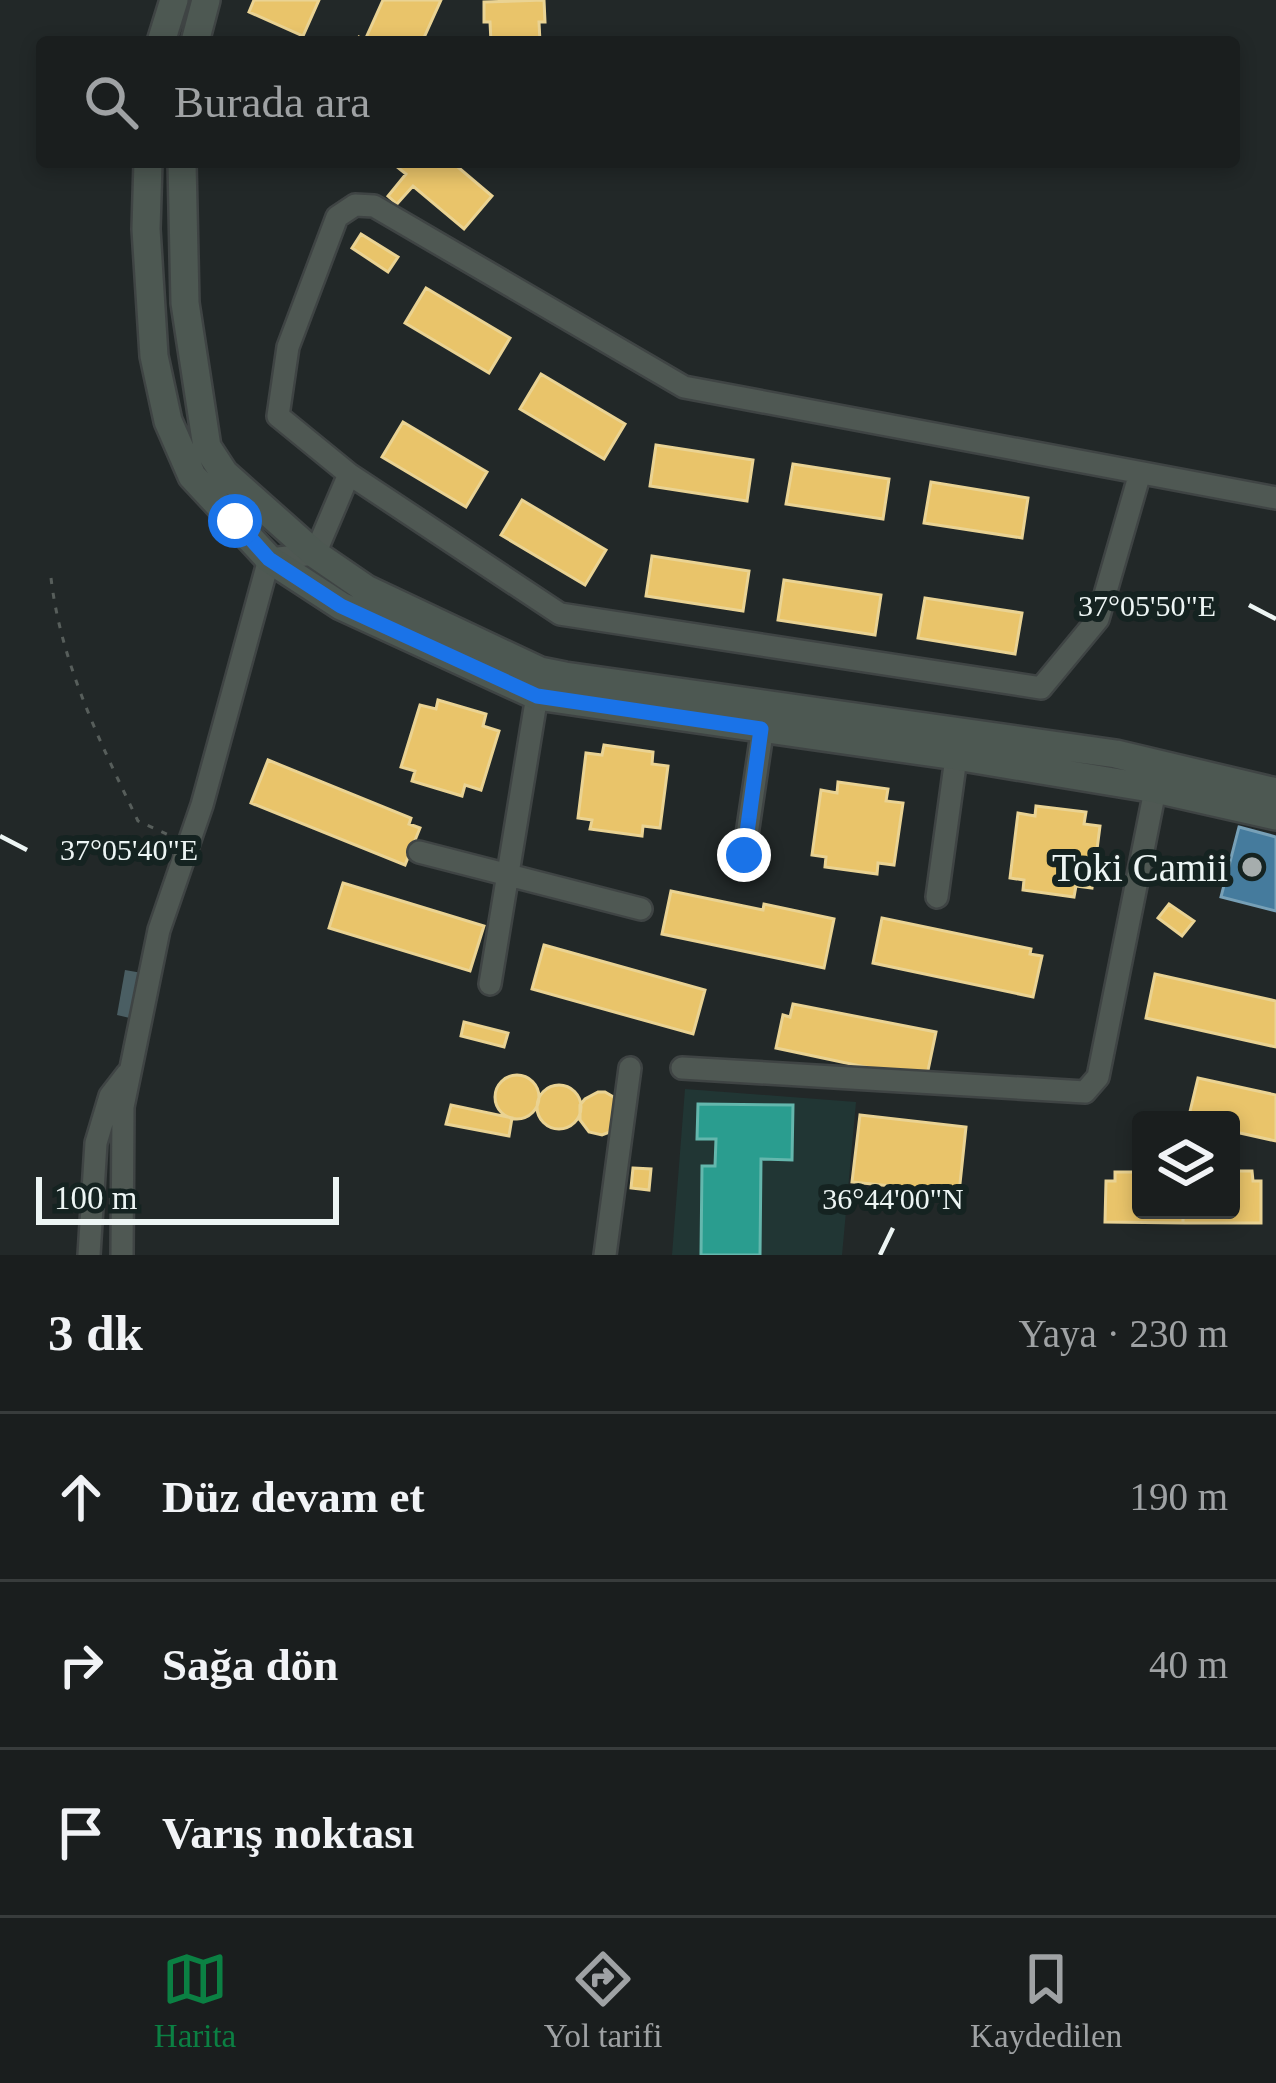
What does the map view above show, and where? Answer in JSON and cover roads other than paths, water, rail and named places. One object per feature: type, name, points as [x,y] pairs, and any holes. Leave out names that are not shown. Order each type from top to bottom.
[{"type":"street","points":[[163,36],[174,0]]},
{"type":"street","points":[[197,36],[206,0]]},
{"type":"street","points":[[148,168],[146,229],[154,356],[169,421],[193,476],[269,559],[341,606],[538,684],[1276,792]]},
{"type":"street","points":[[182,168],[185,303],[207,447],[224,472],[315,554],[366,589],[538,684]]},
{"type":"street","points":[[1140,473],[1099,619],[1041,688],[560,614],[349,474],[278,416],[288,347],[337,217],[355,205],[374,206],[684,387],[1276,498]]},
{"type":"street","points":[[315,554],[349,474]]},
{"type":"street","points":[[269,559],[315,554]]},
{"type":"street","points":[[122,1255],[123,1107],[159,930],[208,782],[269,559]]},
{"type":"street","points":[[490,985],[538,684]]},
{"type":"street","points":[[744,855],[764,717]]},
{"type":"street","points":[[937,897],[958,744]]},
{"type":"street","points":[[1158,777],[1276,816]]},
{"type":"street","points":[[682,1068],[1085,1092],[1098,1077],[1158,777]]},
{"type":"street","points":[[419,852],[640,909]]},
{"type":"street","points":[[605,1255],[630,1068]]},
{"type":"street","points":[[89,1255],[96,1143],[110,1096],[131,1069]]},
{"type":"place","name":"Toki Camii","points":[[1252,867]]}]
